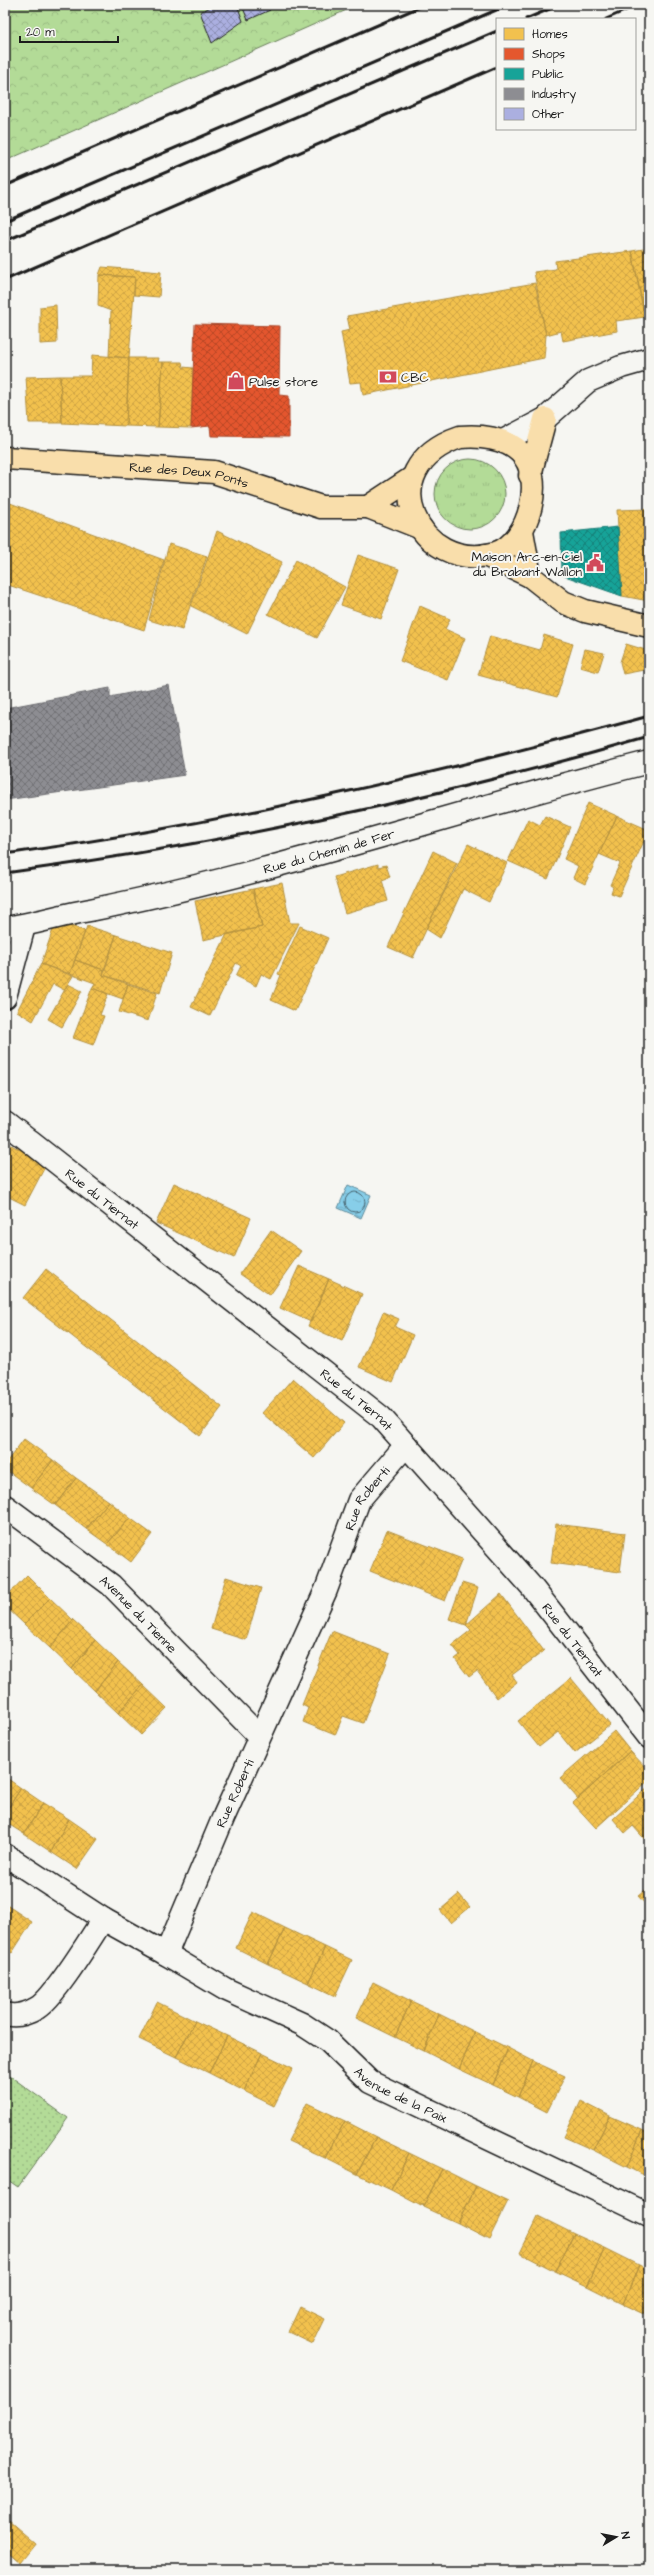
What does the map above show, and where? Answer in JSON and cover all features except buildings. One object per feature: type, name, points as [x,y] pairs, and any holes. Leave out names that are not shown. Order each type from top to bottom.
[{"type":"main road","points":[[530,475],[545,419]]},
{"type":"main road","name":"Rue des Deux Ponts","points":[[368,507],[412,478],[428,455],[446,442],[469,436],[503,441],[521,452],[530,475],[532,500],[522,531],[508,546],[485,555],[469,556],[454,552],[439,545],[421,528],[414,517],[409,500],[412,478]]},
{"type":"main road","name":"Rue des Deux Ponts","points":[[5,458],[214,472],[321,507],[368,507],[421,528]]},
{"type":"main road","name":"Rue des Deux Ponts","points":[[522,531],[530,576]]},
{"type":"main road","name":"Rue des Deux Ponts","points":[[485,555],[530,576],[563,602],[585,611],[649,626]]},
{"type":"street","points":[[503,441],[545,419],[588,381],[622,367],[649,359]]},
{"type":"street","name":"Rue du Chemin de Fer","points":[[15,927],[62,915],[156,896],[354,845],[530,792],[649,762]]},
{"type":"street","points":[[5,997],[15,927]]},
{"type":"street","name":"Rue du Tiernat","points":[[5,1122],[381,1417],[531,1586],[649,1737]]},
{"type":"street","name":"Rue Roberti","points":[[166,1954],[259,1736],[326,1590],[359,1500],[406,1445]]},
{"type":"street","name":"Avenue du Tienne","points":[[5,1506],[111,1585],[259,1736]]},
{"type":"street","points":[[5,1855],[103,1919],[166,1954]]},
{"type":"street","points":[[5,2014],[14,2016],[38,2007],[50,1995],[103,1919]]},
{"type":"street","name":"Avenue de la Paix","points":[[166,1954],[225,1989],[302,2024],[328,2041],[370,2082],[649,2215]]},
{"type":"green space","points":[[5,5],[358,5],[5,161]]},
{"type":"green space","points":[[470,459],[489,465],[499,475],[505,494],[499,513],[489,523],[470,529],[451,523],[441,513],[435,494],[441,475],[451,465]]},
{"type":"green space","points":[[10,2076],[68,2118],[18,2187],[5,2178],[5,2083]]},
{"type":"water","points":[[348,1185],[371,1195],[361,1218],[338,1208]]},
{"type":"railway","points":[[5,186],[424,5]]},
{"type":"railway","points":[[5,221],[508,5]]},
{"type":"railway","points":[[528,18],[559,5]]},
{"type":"railway","points":[[608,18],[638,5]]},
{"type":"railway","points":[[5,241],[496,31]]},
{"type":"railway","points":[[5,280],[496,67]]},
{"type":"railway","points":[[5,854],[168,828],[329,796],[490,758],[649,716]]},
{"type":"railway","points":[[5,873],[168,848],[330,817],[490,780],[649,737]]},
{"type":"place","name":"CBC","points":[[388,377]]},
{"type":"place","name":"Pulse store","points":[[236,381]]},
{"type":"place","name":"Maison Arc-en-Ciel du Brabant Wallon","points":[[595,563]]}]
